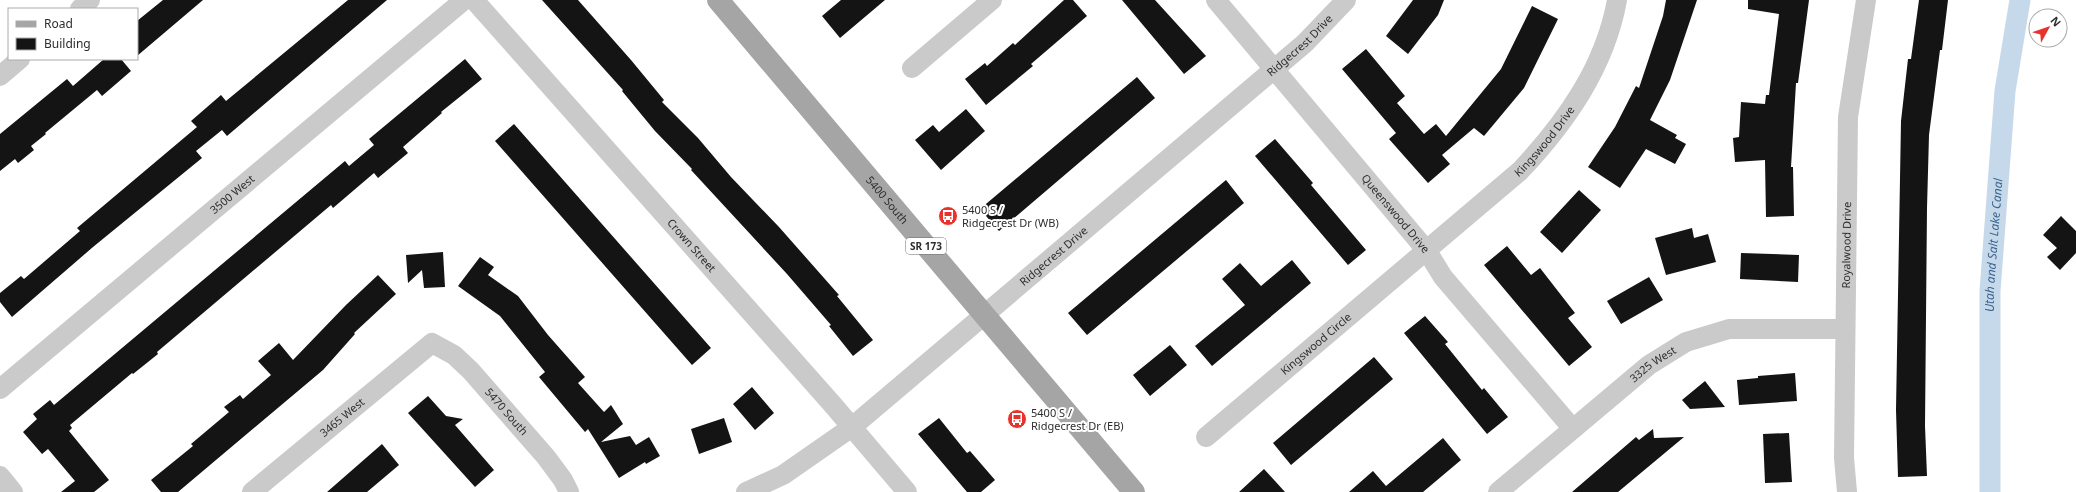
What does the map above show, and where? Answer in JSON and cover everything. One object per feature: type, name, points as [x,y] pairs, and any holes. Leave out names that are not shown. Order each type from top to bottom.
[{"type":"main road","name":"5400 South","points":[[718,0],[1134,492]]},
{"type":"street","points":[[81,8],[90,0]]},
{"type":"street","name":"3500 West","points":[[0,389],[464,0]]},
{"type":"street","name":"Crown Street","points":[[474,0],[852,426],[907,492]]},
{"type":"street","points":[[912,68],[992,0]]},
{"type":"street","name":"Queenswood Drive","points":[[1216,0],[1427,251],[1443,277],[1573,429]]},
{"type":"street","name":"Ridgecrest Drive","points":[[746,492],[782,475],[852,426],[1275,69],[1305,43],[1346,0]]},
{"type":"street","name":"Kingswood Drive","points":[[1427,251],[1520,171],[1548,141],[1576,103],[1599,61],[1614,18],[1617,0]]},
{"type":"street","name":"Royalwood Drive","points":[[1847,492],[1844,458],[1848,117],[1866,0]]},
{"type":"street","points":[[0,76],[19,60]]},
{"type":"street","name":"Kingswood Circle","points":[[1206,437],[1427,251]]},
{"type":"street","name":"3325 West","points":[[1498,492],[1648,365],[1686,342],[1729,330],[1845,329]]},
{"type":"street","name":"3465 West","points":[[252,492],[432,343]]},
{"type":"street","name":"5470 South","points":[[432,343],[454,355],[471,371],[546,456],[563,480],[569,492]]},
{"type":"street","points":[[0,476],[13,492]]},
{"type":"building","points":[[163,0],[203,0],[138,55],[138,20]]},
{"type":"building","points":[[348,0],[387,0],[227,136],[222,130],[196,151],[202,158],[93,247],[12,317],[0,302],[0,293],[21,276],[24,279],[80,231],[77,228],[197,127],[191,121],[221,95],[226,101]]},
{"type":"building","points":[[542,0],[578,0],[664,100],[662,102],[698,138],[731,177],[779,227],[839,295],[837,296],[873,340],[853,356],[829,326],[831,325],[787,274],[691,170],[692,169],[655,131],[622,91],[623,90]]},
{"type":"building","points":[[841,0],[885,0],[840,38],[822,16]]},
{"type":"building","points":[[1064,0],[1073,0],[1087,16],[1031,64],[1033,66],[986,105],[965,79],[985,63],[987,66],[1013,43],[1015,45]]},
{"type":"building","points":[[1122,0],[1155,0],[1206,56],[1184,74]]},
{"type":"building","points":[[1413,0],[1444,0],[1438,15],[1408,54],[1386,36]]},
{"type":"building","points":[[1666,0],[1697,0],[1670,80],[1650,120],[1677,135],[1675,138],[1686,144],[1675,164],[1646,149],[1620,188],[1588,167],[1615,127],[1636,86],[1639,88],[1663,16]]},
{"type":"building","points":[[1748,0],[1809,0],[1798,83],[1796,83],[1791,167],[1793,167],[1794,216],[1766,217],[1765,160],[1735,162],[1733,138],[1739,137],[1741,102],[1765,104],[1766,95],[1769,95],[1779,14],[1748,9]]},
{"type":"building","points":[[1919,0],[1948,0],[1929,135],[1925,426],[1927,476],[1898,477],[1896,410],[1901,121],[1908,59],[1911,59]]},
{"type":"building","points":[[1532,6],[1558,19],[1524,88],[1484,136],[1474,128],[1442,155],[1450,164],[1428,183],[1389,139],[1396,133],[1342,69],[1366,49],[1405,96],[1397,103],[1424,134],[1436,124],[1446,136],[1501,69]]},
{"type":"building","points":[[465,59],[482,79],[441,112],[442,113],[403,147],[408,153],[378,178],[374,173],[333,208],[331,205],[157,352],[158,354],[133,374],[132,373],[70,425],[72,428],[69,431],[109,480],[94,492],[61,492],[75,481],[48,449],[42,454],[23,432],[37,419],[33,414],[50,400],[54,405],[345,161],[349,166],[374,145],[369,139]]},
{"type":"building","points":[[103,60],[122,60],[131,71],[102,96],[97,90],[31,146],[34,150],[18,163],[15,159],[0,171],[0,134],[67,79],[73,86]]},
{"type":"building","points":[[1137,77],[1155,98],[999,231],[980,209]]},
{"type":"building","points":[[966,109],[985,131],[941,170],[915,140],[933,125],[939,132]]},
{"type":"building","points":[[514,124],[711,348],[692,365],[495,141]]},
{"type":"building","points":[[1275,139],[1313,183],[1311,185],[1366,250],[1348,265],[1255,156]]},
{"type":"building","points":[[1226,180],[1244,203],[1087,335],[1068,313]]},
{"type":"building","points":[[1579,190],[1601,210],[1562,253],[1540,232]]},
{"type":"building","points":[[2061,216],[2076,231],[2076,253],[2060,270],[2047,257],[2057,248],[2043,235]]},
{"type":"building","points":[[1692,228],[1694,238],[1708,234],[1716,262],[1666,275],[1655,238]]},
{"type":"building","points":[[1507,246],[1531,275],[1540,268],[1575,313],[1568,318],[1592,347],[1569,366],[1484,265]]},
{"type":"building","points":[[443,252],[445,287],[424,288],[422,270],[408,283],[406,255]]},
{"type":"building","points":[[1741,253],[1799,255],[1798,282],[1740,279]]},
{"type":"building","points":[[480,257],[494,267],[488,275],[518,296],[548,335],[585,377],[578,383],[604,412],[611,405],[623,424],[601,442],[630,436],[636,445],[649,437],[660,456],[646,464],[645,462],[619,478],[588,429],[585,432],[539,377],[545,372],[500,316],[458,286]]},
{"type":"building","points":[[1292,260],[1311,283],[1212,366],[1195,346],[1245,305],[1222,279],[1240,263],[1261,286]]},
{"type":"building","points":[[378,275],[396,294],[354,333],[355,334],[323,370],[178,492],[161,492],[151,480],[193,446],[191,444],[229,412],[224,407],[240,395],[243,399],[271,375],[258,361],[279,343],[293,360],[346,305]]},
{"type":"building","points":[[1649,277],[1663,300],[1621,324],[1607,301]]},
{"type":"building","points":[[1425,316],[1448,342],[1445,344],[1482,390],[1484,388],[1508,417],[1487,434],[1404,333]]},
{"type":"building","points":[[1170,345],[1187,365],[1150,396],[1133,375]]},
{"type":"building","points":[[1374,357],[1393,379],[1291,465],[1273,443]]},
{"type":"building","points":[[1795,373],[1797,401],[1739,405],[1737,380],[1758,378],[1758,376]]},
{"type":"building","points":[[1705,381],[1725,407],[1690,409],[1682,400]]},
{"type":"building","points":[[752,387],[774,413],[755,430],[733,404]]},
{"type":"building","points":[[428,396],[446,416],[463,419],[455,425],[494,470],[475,487],[408,413]]},
{"type":"building","points":[[724,418],[732,442],[699,454],[691,429]]},
{"type":"building","points":[[939,418],[967,453],[970,451],[995,480],[981,492],[967,492],[918,434]]},
{"type":"building","points":[[1653,429],[1654,438],[1684,437],[1618,492],[1572,492],[1636,437],[1639,440]]},
{"type":"building","points":[[1789,433],[1792,482],[1765,483],[1763,434]]},
{"type":"building","points":[[1443,438],[1461,460],[1423,492],[1349,492],[1373,471],[1386,486]]},
{"type":"building","points":[[382,444],[399,465],[367,492],[327,492]]},
{"type":"building","points":[[1264,469],[1285,492],[1239,492]]},
{"type":"waterway","name":"Utah and Salt Lake Canal","points":[[1990,492],[1990,291],[2005,91],[2020,0]]},
{"type":"place","name":"5400 S / Ridgecrest Dr (WB)","points":[[948,216]]},
{"type":"place","name":"5400 S / Ridgecrest Dr (EB)","points":[[1017,419]]}]
